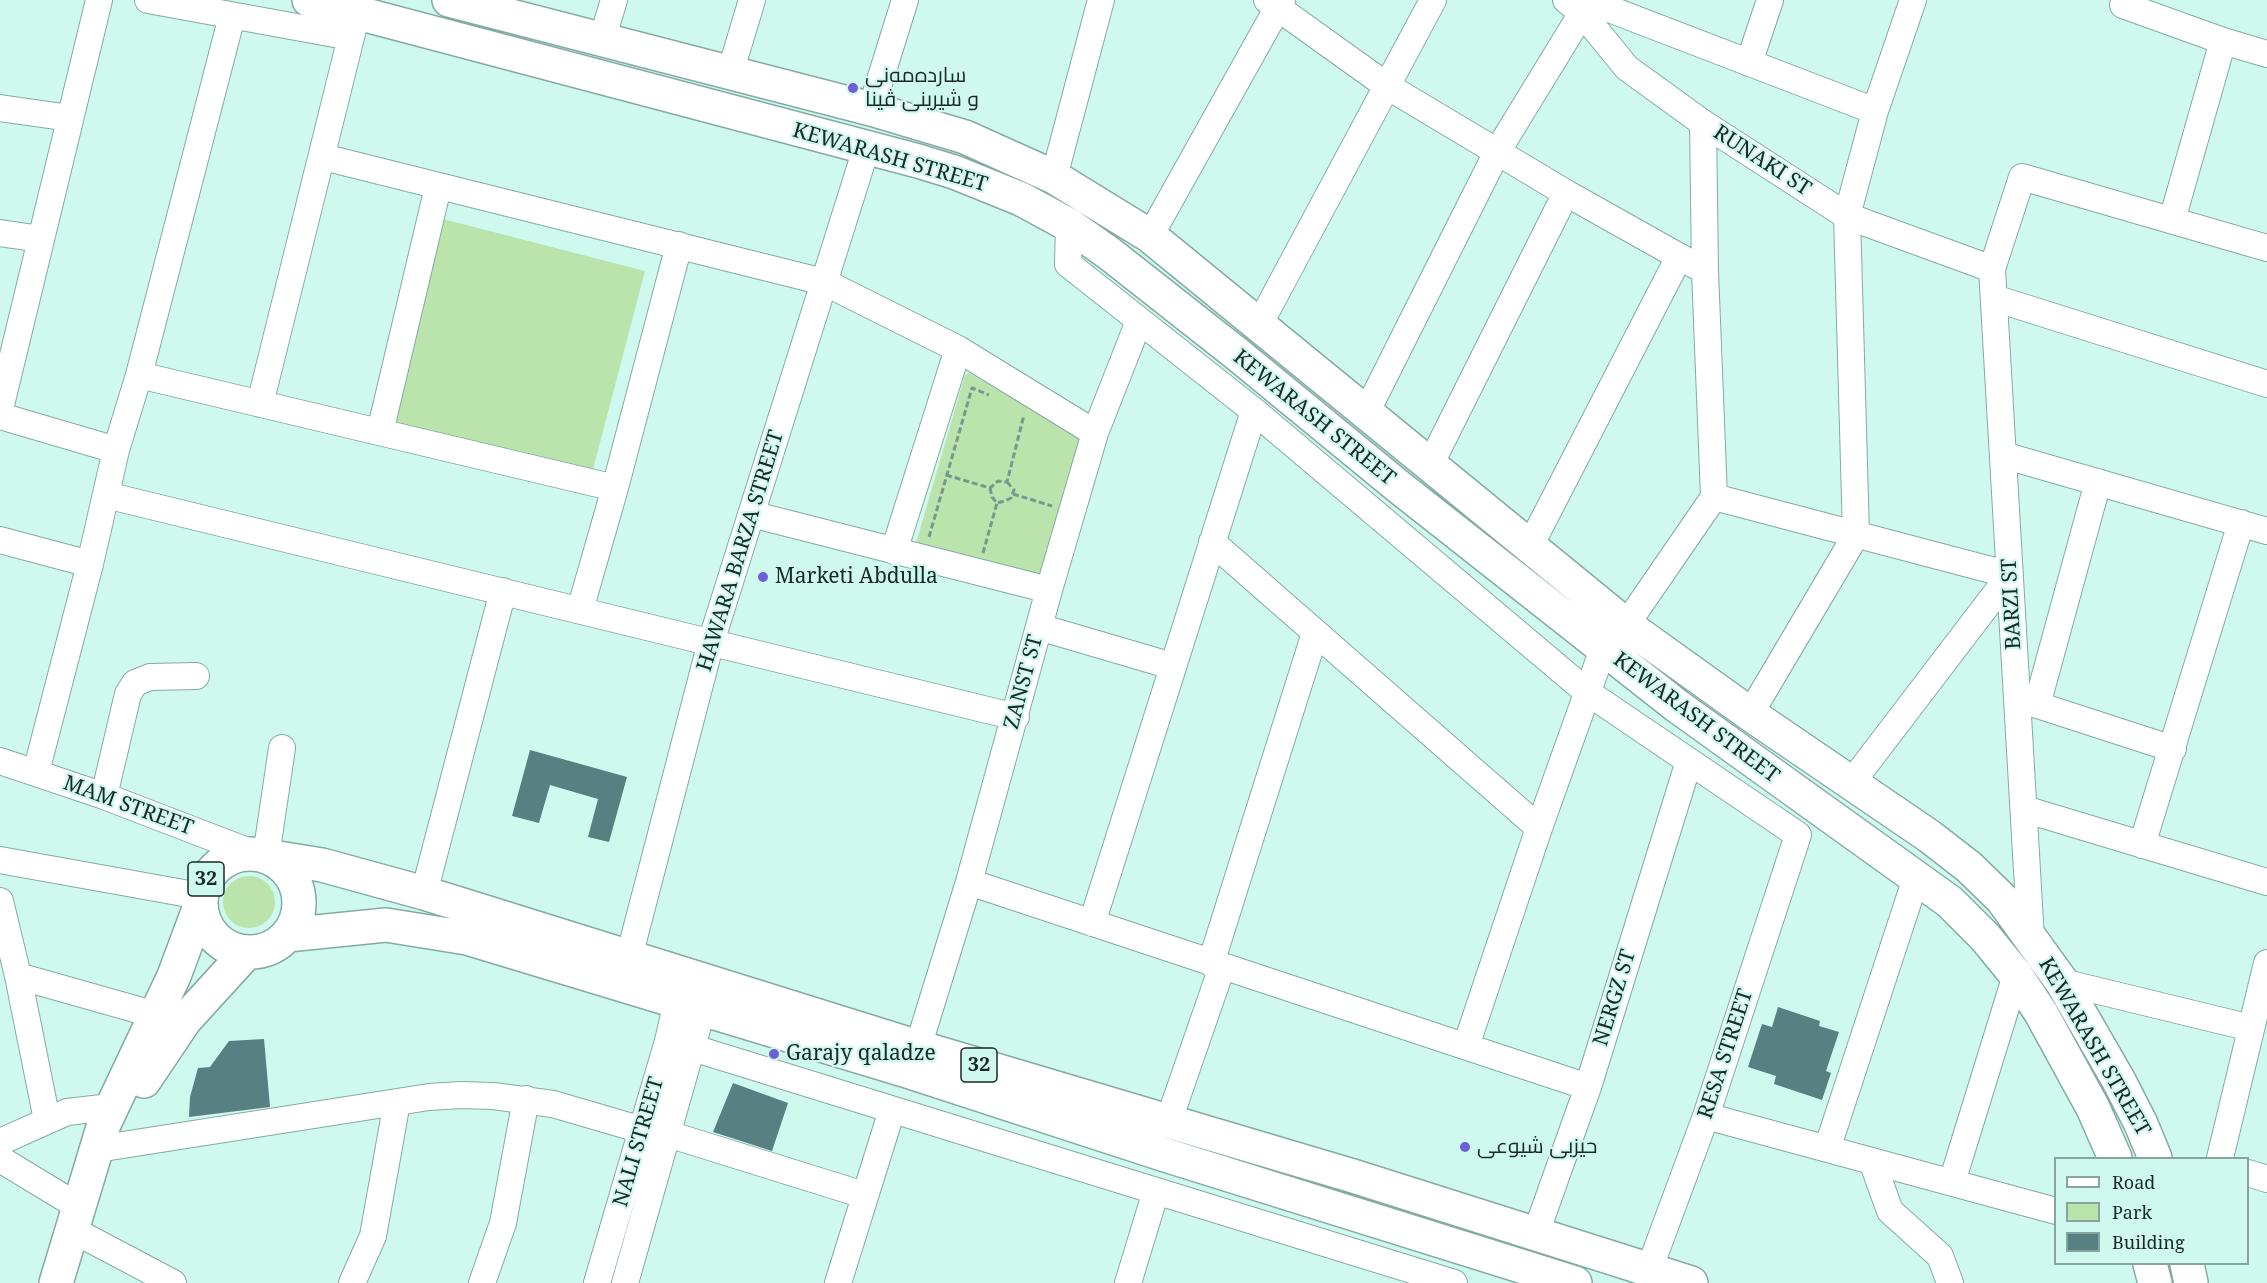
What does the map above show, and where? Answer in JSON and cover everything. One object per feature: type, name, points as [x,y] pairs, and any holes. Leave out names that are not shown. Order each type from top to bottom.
[{"type":"main road","name":"KEWARASH STREET","points":[[309,0],[354,25],[954,172],[1021,199],[1069,225],[1110,254],[1237,354],[1399,487],[1677,706],[1950,903],[1985,937],[2016,975],[2041,1013],[2093,1108],[2115,1157]]},
{"type":"main road","name":"KEWARASH STREET","points":[[467,2],[602,40],[871,109],[965,137],[1054,177],[1149,236],[1626,625],[1750,714],[1929,836],[1969,867],[2002,899],[2062,982],[2119,1081],[2155,1157]]},
{"type":"main road","points":[[1677,706],[1701,677]]},
{"type":"main road","name":"32","points":[[56,1283],[83,1222],[143,1062],[156,1015],[188,943],[208,876],[215,867],[233,856],[260,855],[322,865],[424,893],[918,1047],[1169,1120],[1691,1283]]},
{"type":"main road","points":[[260,855],[276,861],[291,875],[299,895],[297,917],[287,935]]},
{"type":"main road","name":"32","points":[[200,901],[205,926],[219,942],[237,951],[247,952],[269,948],[287,935],[387,926],[466,938],[690,1005],[1575,1283]]},
{"type":"main road","name":"32","points":[[73,1283],[98,1140],[111,1107],[143,1062],[247,952]]},
{"type":"main road","points":[[2150,1265],[2155,1283]]},
{"type":"street","points":[[0,409],[99,0]]},
{"type":"street","points":[[148,0],[232,16],[354,25],[260,404]]},
{"type":"street","points":[[602,40],[614,0]]},
{"type":"street","points":[[730,73],[753,0]]},
{"type":"street","points":[[1054,177],[1101,0]]},
{"type":"street","points":[[1259,326],[1433,0]]},
{"type":"street","points":[[1749,63],[1770,0]]},
{"type":"street","points":[[1750,714],[1856,535],[1847,216],[1875,111],[1913,0]]},
{"type":"street","points":[[1149,236],[1276,2],[1388,86],[1566,193],[1706,271]]},
{"type":"street","points":[[2125,3],[2223,41],[2267,54]]},
{"type":"street","points":[[1366,413],[1497,152],[1580,4],[1620,6],[1749,63],[1875,111]]},
{"type":"street","name":"RUNAKI ST","points":[[1580,4],[1606,44],[1627,68],[1703,123],[1847,216],[1992,269]]},
{"type":"street","points":[[871,109],[906,5]]},
{"type":"street","points":[[1606,44],[1620,6]]},
{"type":"street","points":[[36,772],[90,564],[116,450],[139,375],[232,16]]},
{"type":"street","points":[[2172,220],[2223,41]]},
{"type":"street","points":[[0,108],[70,118]]},
{"type":"street","points":[[1626,625],[1714,497],[1703,123]]},
{"type":"street","name":"HAWARA BARZA STREET","points":[[629,957],[711,642],[866,149]]},
{"type":"street","points":[[323,157],[824,282],[958,349],[1095,433]]},
{"type":"street","points":[[1992,269],[2022,177],[2267,248]]},
{"type":"street","points":[[380,432],[438,187]]},
{"type":"street","points":[[1430,465],[1566,193]]},
{"type":"street","points":[[1069,225],[1068,264],[1254,411],[1587,692],[1689,761]]},
{"type":"street","points":[[0,233],[41,239]]},
{"type":"street","points":[[580,610],[615,488],[678,245]]},
{"type":"street","points":[[1530,546],[1679,256]]},
{"type":"street","name":"BARZI ST","points":[[1992,269],[2010,575],[2027,702],[2024,809],[2031,939]]},
{"type":"street","points":[[1994,298],[2267,384]]},
{"type":"street","name":"ZANST ST","points":[[918,1047],[969,882],[1049,590],[1095,433],[1139,321]]},
{"type":"street","points":[[894,551],[958,349]]},
{"type":"street","points":[[139,375],[615,488]]},
{"type":"street","points":[[1092,923],[1254,411]]},
{"type":"street","points":[[0,416],[116,450]]},
{"type":"street","points":[[2003,455],[2267,531]]},
{"type":"street","points":[[2098,482],[2027,702],[2173,749]]},
{"type":"street","points":[[106,495],[1016,717]]},
{"type":"street","points":[[1714,497],[2010,575],[1852,782]]},
{"type":"street","points":[[751,514],[1049,590]]},
{"type":"street","points":[[2142,845],[2241,524]]},
{"type":"street","points":[[0,540],[90,564]]},
{"type":"street","points":[[1212,542],[1539,828]]},
{"type":"street","points":[[424,893],[503,591]]},
{"type":"street","points":[[1039,627],[1172,666]]},
{"type":"street","points":[[1169,1120],[1315,633]]},
{"type":"street","points":[[1466,1046],[1539,828],[1603,649]]},
{"type":"street","points":[[104,796],[128,694],[135,683],[150,677],[196,676]]},
{"type":"street","points":[[260,855],[282,748]]},
{"type":"street","name":"MAM STREET","points":[[0,761],[104,796],[260,855]]},
{"type":"street","name":"RESA STREET","points":[[1649,1270],[1706,1116],[1798,835],[1689,761]]},
{"type":"street","name":"NERGZ ST","points":[[1536,1233],[1588,1087],[1689,761]]},
{"type":"street","points":[[2024,809],[2267,882]]},
{"type":"street","points":[[0,860],[200,901]]},
{"type":"street","points":[[1827,1149],[1916,878]]},
{"type":"street","points":[[969,882],[1588,1087]]},
{"type":"street","points":[[0,901],[18,976],[47,1120]]},
{"type":"street","points":[[2220,1157],[2258,1016],[2267,963]]},
{"type":"street","points":[[1952,1182],[2016,975]]},
{"type":"street","points":[[18,976],[156,1015]]},
{"type":"street","points":[[2062,982],[2258,1016]]},
{"type":"street","name":"NALI STREET","points":[[624,1283],[693,1048],[690,1005]]},
{"type":"street","name":"NALI STREET","points":[[597,1283],[669,1041],[690,1005]]},
{"type":"street","points":[[693,1048],[1454,1283]]},
{"type":"street","points":[[110,1147],[429,1097],[461,1095],[525,1099],[553,1104],[642,1130]]},
{"type":"street","points":[[482,1283],[503,1223],[525,1099]]},
{"type":"street","points":[[352,1283],[373,1236],[397,1102]]},
{"type":"street","points":[[0,1142],[67,1112],[111,1107]]},
{"type":"street","points":[[838,1283],[892,1110]]},
{"type":"street","points":[[1706,1116],[2054,1211]]},
{"type":"street","points":[[668,1134],[864,1195]]},
{"type":"street","points":[[0,1159],[83,1222],[173,1283]]},
{"type":"street","points":[[1872,1161],[1890,1211],[1940,1256],[1950,1283]]},
{"type":"street","points":[[2249,1174],[2267,1179]]},
{"type":"street","points":[[1128,1283],[1156,1191]]},
{"type":"path","points":[[939,541],[928,538],[972,388],[995,399]]},
{"type":"path","points":[[1014,410],[1033,420]]},
{"type":"path","points":[[1007,482],[1024,415]]},
{"type":"path","points":[[946,475],[990,488],[997,503],[983,553]]},
{"type":"path","points":[[990,488],[998,481],[1007,482],[1014,490],[1013,494]]},
{"type":"path","points":[[997,503],[1005,501],[1013,494]]},
{"type":"path","points":[[1013,494],[1057,507]]},
{"type":"green space","points":[[439,218],[645,271],[591,477],[385,424]]},
{"type":"green space","points":[[969,373],[1082,438],[1044,578],[916,543],[965,375]]},
{"type":"green space","points":[[244,876],[254,876],[268,883],[275,902],[268,921],[254,928],[244,928],[234,924],[227,917],[223,907],[223,897],[227,887],[234,880]]},
{"type":"building","points":[[530,750],[627,777],[609,842],[588,837],[598,799],[550,785],[539,823],[512,816]]},
{"type":"building","points":[[1778,1007],[1820,1021],[1819,1026],[1839,1032],[1826,1071],[1831,1073],[1822,1100],[1774,1084],[1776,1076],[1748,1067],[1762,1024],[1772,1027]]},
{"type":"building","points":[[264,1039],[270,1107],[189,1117],[190,1097],[198,1068],[210,1067],[229,1041]]},
{"type":"building","points":[[733,1083],[788,1103],[772,1151],[713,1132]]},
{"type":"place","name":"سارده‌مه‌نی و شیرینی ڤینا","points":[[853,88]]},
{"type":"place","name":"Marketi Abdulla","points":[[763,577]]},
{"type":"place","name":"Garajy qaladze","points":[[774,1054]]},
{"type":"place","name":"حیزبی شیوعی","points":[[1465,1147]]}]
